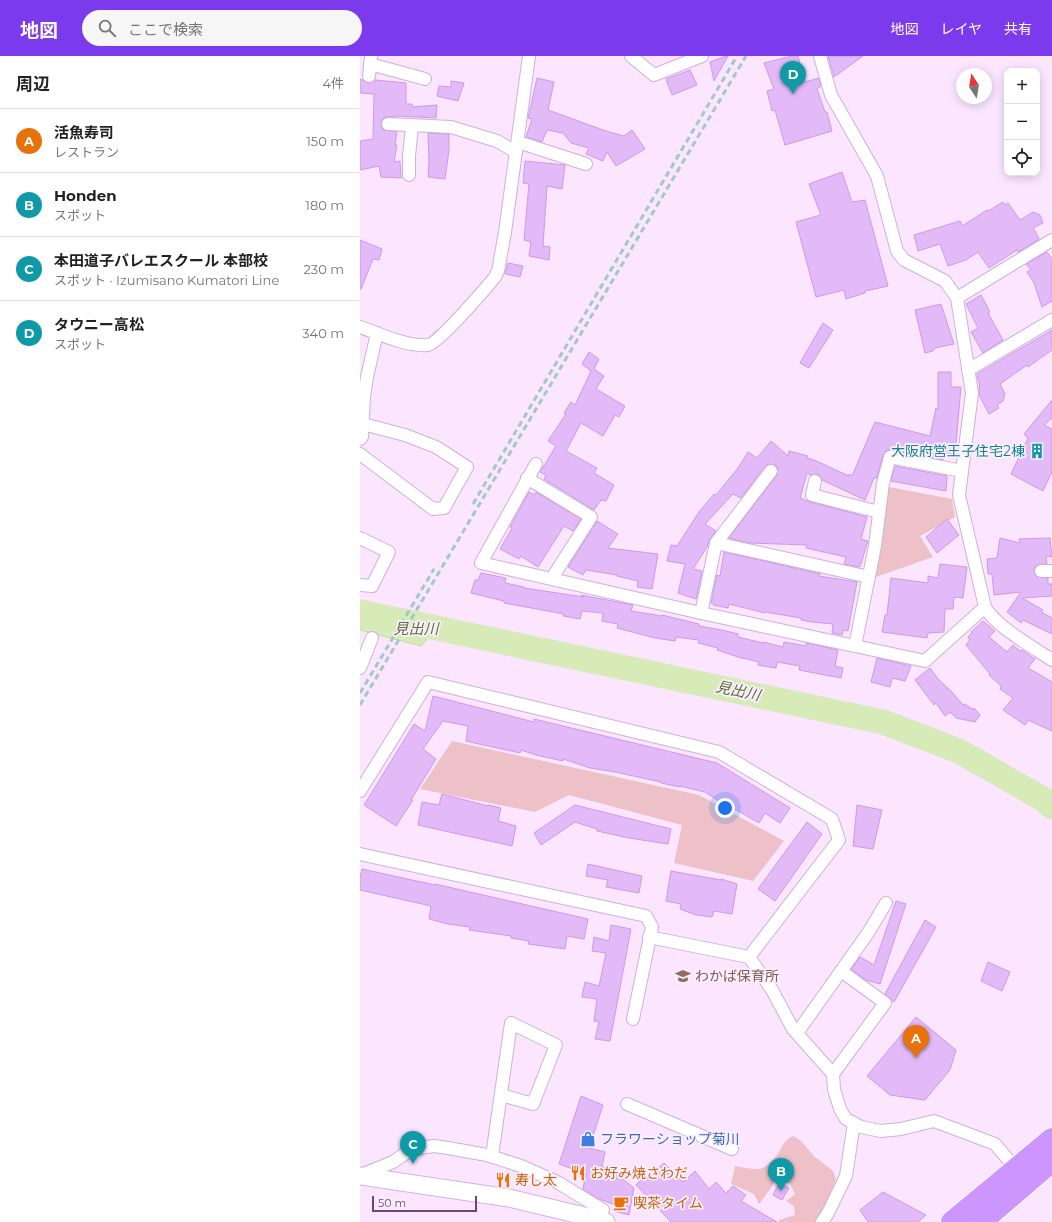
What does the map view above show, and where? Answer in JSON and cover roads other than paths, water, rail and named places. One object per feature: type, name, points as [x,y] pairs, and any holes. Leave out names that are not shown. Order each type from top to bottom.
[{"type":"highway","points":[[952,1222],[1052,1139]]},
{"type":"highway","points":[[981,1222],[1052,1161]]},
{"type":"main road","points":[[360,1176],[509,1198],[600,1220],[604,1216]]},
{"type":"street","points":[[360,327],[417,345],[430,345],[447,331],[495,278],[498,271],[505,232],[529,56]]},
{"type":"street","points":[[631,56],[654,75],[702,56]]},
{"type":"street","points":[[820,56],[831,96],[877,176],[897,252],[904,260],[945,281],[957,298],[972,393],[959,495],[985,607],[998,624],[1052,660]]},
{"type":"street","points":[[368,76],[371,60],[425,79]]},
{"type":"street","points":[[388,124],[451,128],[517,147],[586,164]]},
{"type":"street","points":[[409,175],[412,126]]},
{"type":"street","points":[[957,298],[1052,240]]},
{"type":"street","points":[[968,370],[1052,320]]},
{"type":"street","points":[[360,439],[362,437],[367,377],[377,333]]},
{"type":"street","points":[[360,454],[433,509],[444,508],[467,467],[436,446],[405,435],[363,424]]},
{"type":"street","points":[[856,646],[869,577],[883,483],[890,457],[962,471]]},
{"type":"street","points":[[536,464],[481,563],[701,613],[925,661],[985,607]]},
{"type":"street","points":[[701,613],[716,543],[771,471]]},
{"type":"street","points":[[528,478],[591,517],[552,578]]},
{"type":"street","points":[[815,481],[812,495],[879,512]]},
{"type":"street","points":[[360,538],[389,552],[372,586],[360,585]]},
{"type":"street","points":[[716,543],[869,577]]},
{"type":"street","points":[[360,668],[372,638]]},
{"type":"street","points":[[360,791],[428,682],[719,752],[832,819],[839,840],[749,957]]},
{"type":"street","points":[[360,854],[646,916],[652,927],[633,1020]]},
{"type":"street","points":[[797,1033],[868,933],[886,903]]},
{"type":"street","points":[[649,937],[749,957],[772,990],[793,1029],[832,1074],[834,1089],[840,1109],[846,1119],[861,1127],[881,1131],[901,1129],[934,1121],[995,1144],[1016,1169]]},
{"type":"street","points":[[832,1074],[885,1003],[840,971]]},
{"type":"street","points":[[492,1156],[511,1023],[556,1045],[533,1104],[501,1095]]},
{"type":"street","points":[[627,1104],[732,1149]]},
{"type":"street","points":[[822,1222],[846,1176],[854,1123]]},
{"type":"street","points":[[360,1176],[393,1162],[406,1153],[420,1148],[434,1146],[448,1148],[492,1156],[521,1166],[557,1182],[604,1216]]},
{"type":"water","name":"見出川","points":[[360,603],[389,607],[443,619],[421,646],[360,630]]},
{"type":"waterway","name":"見出川","points":[[360,612],[883,722],[959,751],[1043,799],[1052,807]]},
{"type":"railway","points":[[473,504],[737,56]]},
{"type":"railway","points":[[360,705],[746,56]]},
{"type":"railway","points":[[360,693],[434,569]]},
{"type":"place","name":"タウニー高松","points":[[793,94]]},
{"type":"place","name":"大阪府営王子住宅2棟","points":[[1037,451]]},
{"type":"place","name":"わかば保育所","points":[[683,976]]},
{"type":"place","name":"活魚寿司","points":[[916,1058]]},
{"type":"place","name":"フラワーショップ菊川","points":[[588,1139]]},
{"type":"place","name":"本田道子バレエスクール 本部校","points":[[413,1164]]},
{"type":"place","name":"お好み焼さわだ","points":[[578,1173]]},
{"type":"place","name":"寿し太","points":[[503,1180]]},
{"type":"place","name":"Honden","points":[[781,1191]]},
{"type":"place","name":"喫茶タイム","points":[[621,1203]]}]
